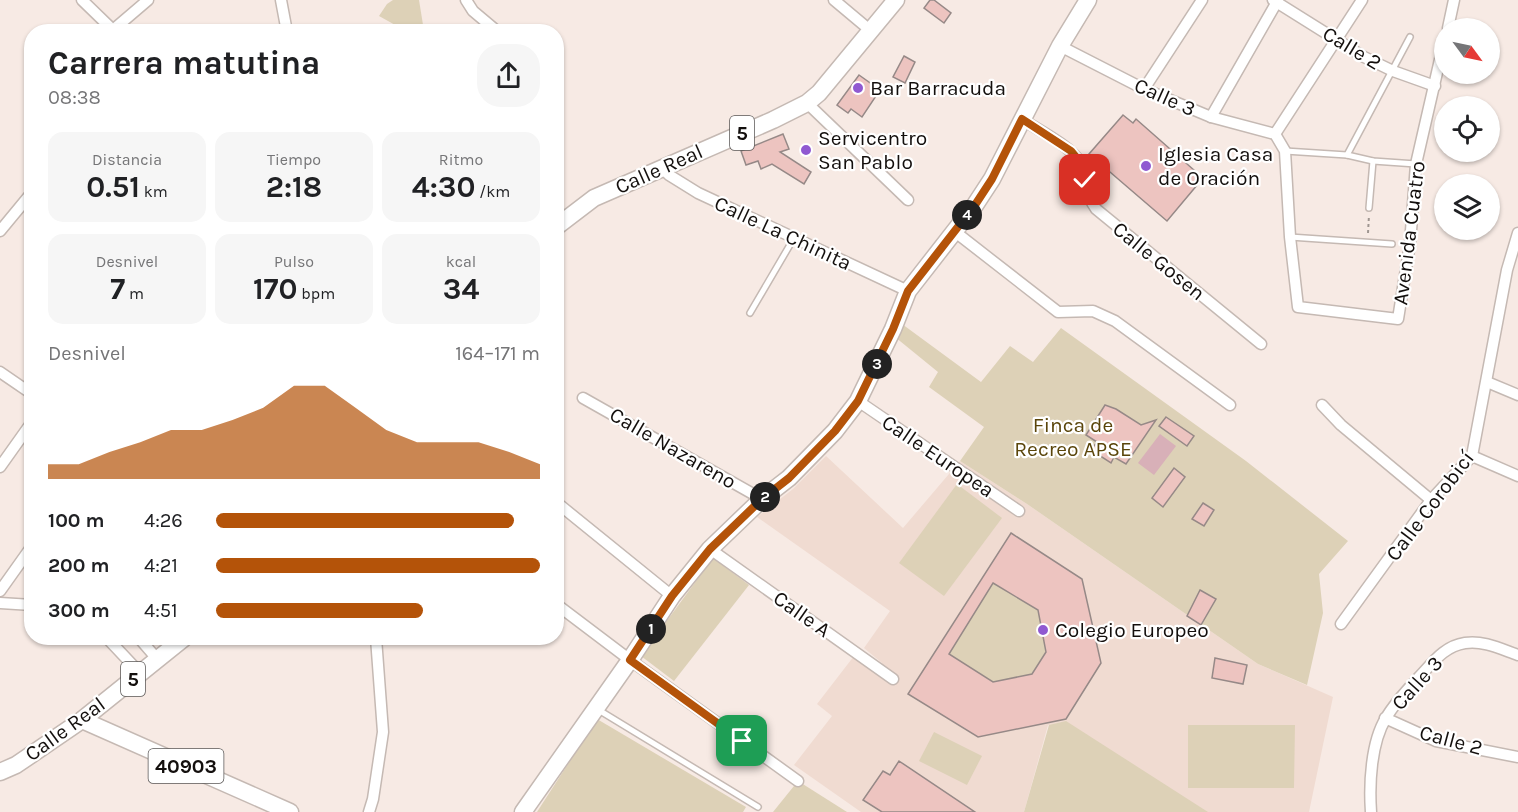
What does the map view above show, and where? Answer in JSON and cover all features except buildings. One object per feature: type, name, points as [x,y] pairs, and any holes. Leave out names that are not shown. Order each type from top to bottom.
[{"type":"main road","name":"Calle Real","points":[[564,221],[594,198],[807,103],[819,93],[896,0]]},
{"type":"main road","points":[[523,812],[672,596],[710,549],[762,499],[789,478],[835,431],[858,401],[893,329],[908,291],[975,205],[992,179],[1060,46],[1088,0]]},
{"type":"main road","name":"Calle Real","points":[[0,772],[16,765],[82,720],[176,645]]},
{"type":"main road","name":"40903","points":[[82,720],[282,810]]},
{"type":"street","points":[[82,0],[108,24]]},
{"type":"street","points":[[121,24],[148,0]]},
{"type":"street","points":[[281,0],[286,24]]},
{"type":"street","points":[[466,0],[472,10],[489,24]]},
{"type":"street","points":[[834,0],[871,31]]},
{"type":"street","points":[[1144,88],[1203,0]]},
{"type":"street","points":[[1290,237],[1285,151],[1275,134],[1362,0]]},
{"type":"street","points":[[1450,18],[1454,0]]},
{"type":"street","points":[[1211,117],[1276,1]]},
{"type":"street","name":"Calle 2","points":[[1276,1],[1364,57],[1392,71],[1435,86]]},
{"type":"street","name":"Calle 3","points":[[1060,46],[1144,88],[1211,117],[1275,134]]},
{"type":"street","name":"Avenida Cuatro","points":[[1290,237],[1298,307],[1398,319],[1410,244],[1416,164],[1435,86]]},
{"type":"street","points":[[807,103],[908,200]]},
{"type":"street","name":"Calle Gosen","points":[[1022,119],[1071,151],[1079,161],[1089,201],[1096,209],[1261,344]]},
{"type":"street","name":"Calle La Chinita","points":[[662,168],[698,193],[908,291]]},
{"type":"street","points":[[0,231],[24,202]]},
{"type":"street","points":[[954,231],[1058,312],[1092,311],[1115,321],[1230,405]]},
{"type":"street","name":"Calle Corobicí","points":[[1341,624],[1431,500],[1472,456],[1513,272],[1518,233]]},
{"type":"street","points":[[0,372],[24,388]]},
{"type":"street","points":[[1487,382],[1518,395]]},
{"type":"street","name":"Calle Nazareno","points":[[583,398],[762,499]]},
{"type":"street","name":"Calle Europea","points":[[858,401],[1019,512]]},
{"type":"street","points":[[1322,405],[1341,425],[1431,500]]},
{"type":"street","points":[[0,467],[24,433]]},
{"type":"street","points":[[1472,456],[1518,476]]},
{"type":"street","points":[[564,508],[672,596]]},
{"type":"street","name":"Calle A","points":[[710,549],[892,679]]},
{"type":"street","points":[[0,591],[24,557]]},
{"type":"street","points":[[0,603],[24,604]]},
{"type":"street","points":[[564,610],[798,781]]},
{"type":"street","name":"Calle 3","points":[[1385,718],[1437,658],[1452,646],[1467,642],[1484,643],[1518,655]]},
{"type":"street","points":[[114,645],[140,673]]},
{"type":"street","points":[[145,645],[158,660]]},
{"type":"street","points":[[369,812],[383,732],[377,645]]},
{"type":"street","points":[[1371,812],[1374,753],[1385,718]]},
{"type":"street","name":"Calle 2","points":[[1385,718],[1436,741],[1518,757]]},
{"type":"lane","points":[[1347,155],[1410,38]]},
{"type":"lane","points":[[1285,151],[1347,155],[1372,161],[1416,164]]},
{"type":"lane","points":[[1369,208],[1372,161]]},
{"type":"lane","points":[[1290,237],[1392,244]]},
{"type":"lane","points":[[750,313],[794,238]]},
{"type":"lane","points":[[596,708],[758,807]]},
{"type":"path","points":[[1368,242],[1369,208]]},
{"type":"shaded area","points":[[1160,434],[1176,446],[1154,475],[1138,463]]},
{"type":"shaded area","name":"Colegio Europeo","points":[[826,456],[903,528],[960,461],[1027,504],[1258,664],[1333,697],[1309,812],[1206,812],[1048,725],[1024,812],[861,812],[794,765],[832,716],[817,704],[854,656],[874,672],[882,663],[864,648],[890,611],[757,517],[793,489]]},
{"type":"green space","points":[[393,0],[419,0],[423,24],[393,24],[379,16],[387,4]]},
{"type":"green space","name":"Finca de Recreo APSE","points":[[902,324],[981,382],[1010,346],[1033,362],[1061,328],[1246,461],[1348,541],[1319,574],[1323,613],[1307,685],[1258,664],[1027,504],[960,461],[984,427],[929,387],[938,372],[895,337]]},
{"type":"green space","points":[[957,484],[1002,518],[944,596],[899,563]]},
{"type":"green space","points":[[713,558],[749,585],[674,681],[641,656]]},
{"type":"green space","points":[[993,583],[1038,610],[1046,652],[1032,674],[993,682],[949,654]]},
{"type":"green space","points":[[597,719],[746,807],[743,812],[537,812]]},
{"type":"green space","points":[[1066,721],[1208,812],[1024,812],[1049,725]]},
{"type":"green space","points":[[1188,725],[1295,725],[1294,788],[1188,788]]},
{"type":"green space","points":[[934,732],[982,756],[967,785],[919,761]]},
{"type":"green space","points":[[798,781],[847,812],[773,812]]},
{"type":"place","name":"Bar Barracuda","points":[[858,88]]},
{"type":"place","name":"Servicentro San Pablo","points":[[806,150]]},
{"type":"place","name":"Iglesia Casa de Oración","points":[[1146,166]]},
{"type":"place","name":"Colegio Europeo","points":[[1043,630]]},
{"type":"route","points":[[742,741],[630,660],[672,596],[710,549],[762,499],[789,478],[835,431],[858,401],[878,363],[908,291],[975,205],[992,179],[1022,119],[1071,151],[1079,161],[1085,180]]}]
